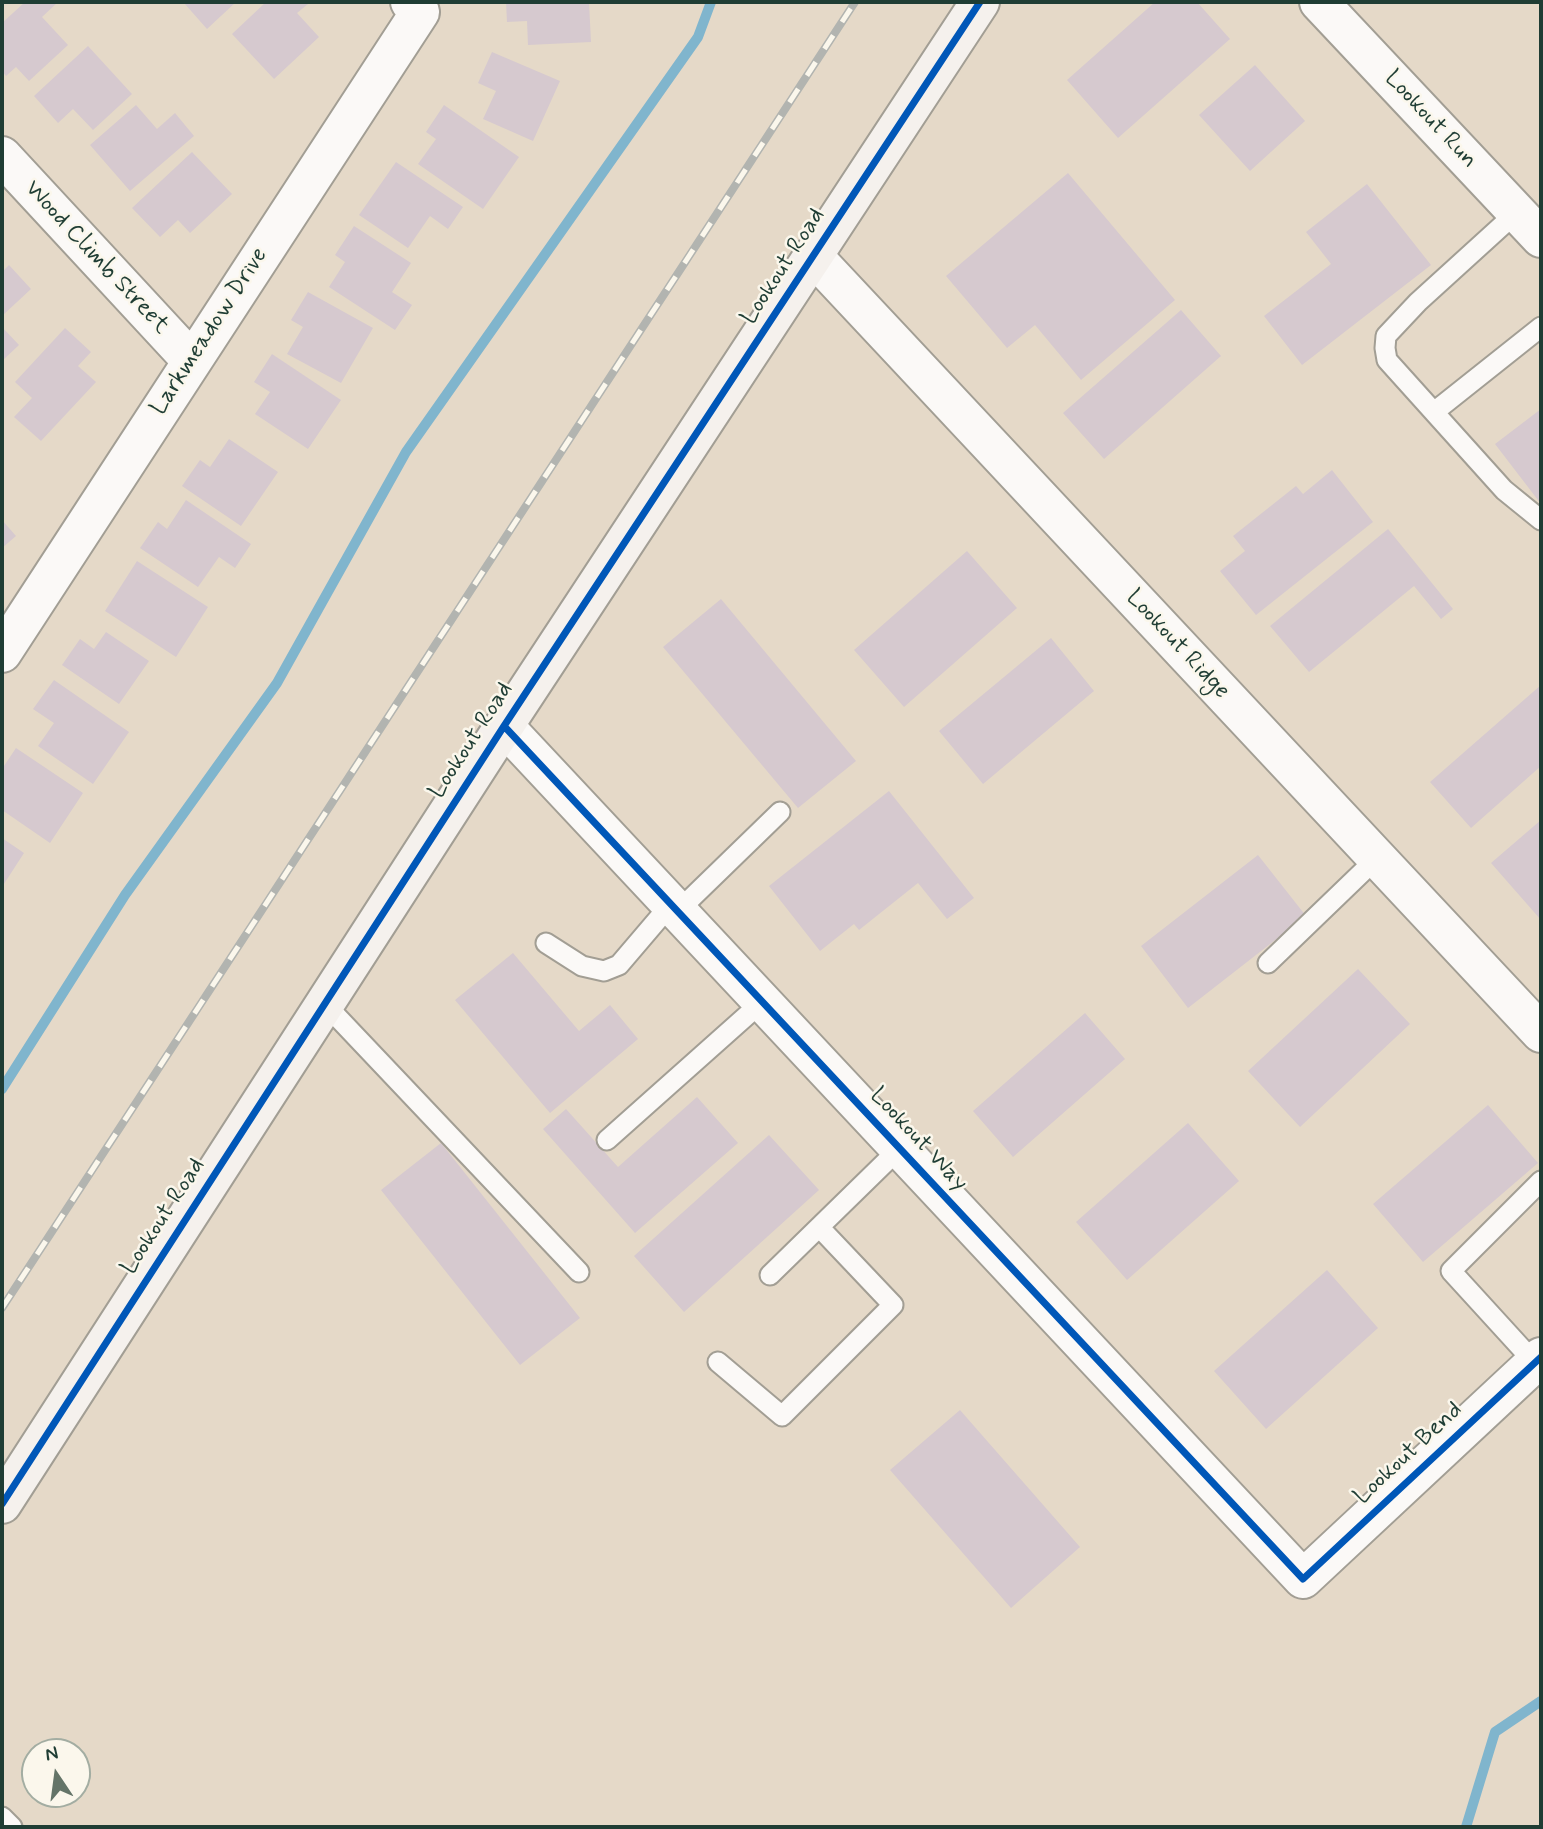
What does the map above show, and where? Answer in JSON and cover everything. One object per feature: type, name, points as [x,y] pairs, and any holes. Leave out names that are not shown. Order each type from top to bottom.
[{"type":"street","name":"Lookout Road","points":[[2,1504],[505,726],[980,2]]},
{"type":"street","name":"Lookout Run","points":[[1319,2],[1529,225]]},
{"type":"street","name":"Larkmeadow Drive","points":[[2,653],[415,7]]},
{"type":"street","name":"Wood Climb Street","points":[[2,156],[191,360]]},
{"type":"street","name":"Lookout Ridge","points":[[814,257],[1541,1033]]},
{"type":"street","name":"Lookout Way","points":[[505,726],[1303,1580]]},
{"type":"street","name":"Lookout Bend","points":[[1303,1580],[1538,1360]]},
{"type":"lane","points":[[1529,225],[1418,302],[1386,336],[1385,348],[1387,359],[1504,490],[1541,520]]},
{"type":"lane","points":[[1434,412],[1541,327]]},
{"type":"lane","points":[[546,943],[582,966],[604,971],[619,965],[674,908],[780,812]]},
{"type":"lane","points":[[1268,963],[1377,858]]},
{"type":"lane","points":[[607,1140],[762,1002]]},
{"type":"lane","points":[[325,1004],[579,1272]]},
{"type":"lane","points":[[770,1275],[900,1148]]},
{"type":"lane","points":[[1538,1360],[1451,1271],[1541,1181]]},
{"type":"lane","points":[[718,1362],[782,1416],[893,1305],[820,1228]]},
{"type":"lane","points":[[2,1817],[12,1827]]},
{"type":"building","points":[[25,2],[58,2],[42,17],[68,45],[29,81],[16,67],[6,76],[2,71],[2,23]]},
{"type":"building","points":[[185,2],[236,2],[207,29]]},
{"type":"building","points":[[266,2],[305,2],[308,4],[297,13],[319,37],[274,79],[232,34]]},
{"type":"building","points":[[506,2],[589,2],[591,42],[528,45],[527,21],[507,22]]},
{"type":"building","points":[[1155,2],[1197,2],[1230,39],[1118,138],[1067,80]]},
{"type":"building","points":[[88,46],[132,94],[93,130],[73,109],[58,123],[34,96]]},
{"type":"building","points":[[492,52],[560,81],[533,141],[483,119],[496,91],[478,83]]},
{"type":"building","points":[[1255,65],[1305,121],[1250,171],[1199,115]]},
{"type":"building","points":[[136,105],[157,129],[175,113],[194,136],[130,191],[90,145]]},
{"type":"building","points":[[444,105],[519,157],[483,209],[418,164],[436,139],[426,132]]},
{"type":"building","points":[[192,152],[232,194],[190,233],[178,220],[160,237],[132,208]]},
{"type":"building","points":[[396,162],[463,207],[448,229],[430,216],[408,248],[359,215]]},
{"type":"building","points":[[1068,173],[1175,300],[1081,380],[1035,325],[1007,348],[946,276]]},
{"type":"building","points":[[1367,184],[1431,265],[1302,365],[1264,316],[1331,264],[1306,232]]},
{"type":"building","points":[[354,226],[411,263],[392,292],[412,305],[395,330],[329,287],[345,262],[335,255]]},
{"type":"building","points":[[9,265],[31,289],[2,316],[2,272]]},
{"type":"building","points":[[308,292],[373,328],[341,383],[287,354],[303,327],[291,320]]},
{"type":"building","points":[[1181,310],[1221,356],[1104,459],[1063,413]]},
{"type":"building","points":[[2,327],[19,345],[2,361]]},
{"type":"building","points":[[65,328],[91,352],[78,366],[96,382],[41,441],[14,417],[32,398],[15,382]]},
{"type":"building","points":[[272,354],[341,400],[308,449],[255,414],[270,392],[254,382]]},
{"type":"building","points":[[1541,409],[1541,504],[1495,444]]},
{"type":"building","points":[[229,439],[278,472],[241,526],[182,486],[200,460],[210,467]]},
{"type":"building","points":[[1332,470],[1373,522],[1256,615],[1220,571],[1245,551],[1233,536],[1296,486],[1303,494]]},
{"type":"building","points":[[186,500],[251,544],[235,568],[219,557],[198,587],[140,548],[158,522],[167,529]]},
{"type":"building","points":[[2,520],[16,536],[2,548]]},
{"type":"building","points":[[1388,529],[1453,609],[1441,619],[1414,586],[1309,672],[1270,626]]},
{"type":"building","points":[[967,551],[1017,608],[904,707],[854,650]]},
{"type":"building","points":[[137,561],[208,607],[176,657],[105,611]]},
{"type":"building","points":[[721,599],[856,761],[798,808],[663,647]]},
{"type":"building","points":[[106,632],[149,661],[119,704],[62,665],[80,639],[94,649]]},
{"type":"building","points":[[1051,638],[1094,691],[983,784],[939,731]]},
{"type":"building","points":[[54,680],[129,732],[93,784],[38,746],[54,723],[33,709]]},
{"type":"building","points":[[1541,685],[1541,766],[1471,828],[1430,782]]},
{"type":"building","points":[[16,748],[83,793],[50,843],[2,810],[2,769]]},
{"type":"building","points":[[889,791],[974,898],[947,919],[918,883],[859,930],[854,924],[820,951],[769,886]]},
{"type":"building","points":[[1541,820],[1541,920],[1491,863]]},
{"type":"building","points":[[2,838],[24,853],[2,887]]},
{"type":"building","points":[[1258,855],[1306,916],[1188,1008],[1141,946]]},
{"type":"building","points":[[513,953],[579,1031],[610,1005],[638,1039],[550,1113],[455,1000]]},
{"type":"building","points":[[1358,969],[1410,1024],[1300,1127],[1248,1071]]},
{"type":"building","points":[[1085,1013],[1125,1059],[1013,1157],[973,1111]]},
{"type":"building","points":[[697,1097],[738,1143],[635,1233],[543,1129],[566,1109],[618,1167]]},
{"type":"building","points":[[1488,1105],[1538,1163],[1423,1262],[1373,1204]]},
{"type":"building","points":[[1188,1123],[1239,1181],[1127,1280],[1076,1222]]},
{"type":"building","points":[[769,1135],[819,1190],[684,1312],[634,1256]]},
{"type":"building","points":[[441,1143],[580,1318],[520,1365],[381,1190]]},
{"type":"building","points":[[1327,1270],[1378,1328],[1266,1429],[1214,1371]]},
{"type":"building","points":[[960,1410],[1080,1547],[1011,1608],[890,1470]]},
{"type":"waterway","points":[[2,1089],[125,895],[277,683],[406,452],[698,37],[711,2]]},
{"type":"waterway","points":[[1466,1827],[1495,1732],[1541,1701]]},
{"type":"railway","points":[[2,1308],[855,2]]},
{"type":"cycle path","points":[[2,1504],[504,726],[980,2]]},
{"type":"cycle path","points":[[504,726],[1303,1579],[1541,1357]]}]
